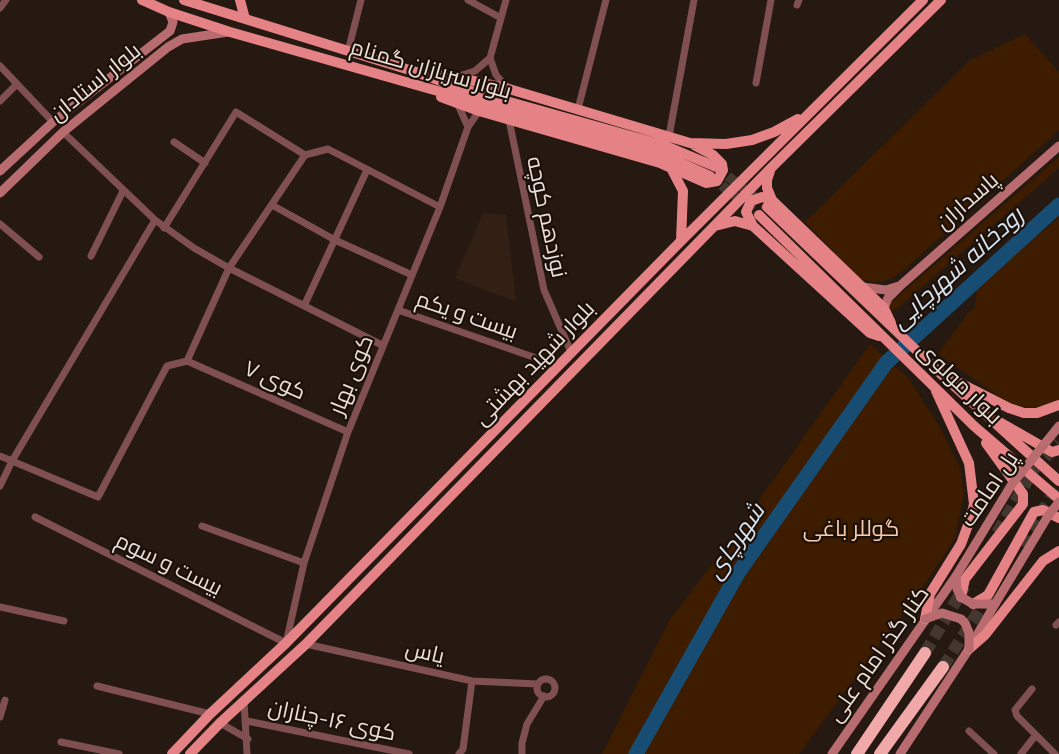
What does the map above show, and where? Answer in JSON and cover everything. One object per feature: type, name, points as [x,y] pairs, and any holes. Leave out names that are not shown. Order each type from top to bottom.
[{"type":"highway","points":[[857,754],[925,653]]},
{"type":"highway","points":[[880,754],[943,667]]},
{"type":"main road","name":"بلوار سربازان گمنام","points":[[141,0],[169,12],[230,32],[713,171],[666,146],[460,88],[190,1]]},
{"type":"main road","points":[[240,0],[245,19]]},
{"type":"main road","name":"بلوار شهید بهشتی","points":[[172,754],[210,714],[286,643],[571,352],[923,0]]},
{"type":"main road","name":"بلوار شهید بهشتی","points":[[190,754],[220,723],[306,644],[771,168],[941,0]]},
{"type":"main road","name":"بلوار استادان","points":[[0,171],[52,122],[170,31],[173,22],[169,12]]},
{"type":"main road","name":"بلوار استادان","points":[[0,193],[63,132],[168,47],[182,39],[230,32]]},
{"type":"main road","points":[[413,85],[458,105],[660,163],[706,183],[717,181],[721,176],[722,164],[718,158],[690,143],[509,89],[456,77],[416,72]]},
{"type":"main road","points":[[690,143],[726,144],[752,140],[774,132],[809,114]]},
{"type":"main road","name":"پاسداران","points":[[884,308],[888,298],[901,285],[1059,147]]},
{"type":"main road","points":[[671,168],[683,191],[681,241]]},
{"type":"main road","points":[[766,208],[767,180],[771,168]]},
{"type":"main road","points":[[753,226],[746,212],[751,201],[762,197],[766,208],[884,308],[894,329]]},
{"type":"main road","points":[[724,198],[870,333],[886,338]]},
{"type":"main road","name":"بلوار مولوی","points":[[766,208],[984,415],[1059,481]]},
{"type":"main road","name":"بلوار مولوی","points":[[766,208],[886,338],[974,426],[1059,501]]},
{"type":"main road","points":[[715,226],[735,221],[753,226]]},
{"type":"main road","points":[[861,287],[886,290],[901,285]]},
{"type":"main road","points":[[940,373],[1009,408],[1037,413],[1059,405]]},
{"type":"main road","points":[[925,619],[930,594],[961,544],[974,504],[969,463],[932,383]]},
{"type":"main road","points":[[984,415],[1052,452],[1059,450]]},
{"type":"main road","points":[[961,597],[965,579],[1020,509],[1023,499],[1023,494],[974,426]]},
{"type":"main road","name":"پل امامت","points":[[956,576],[1012,484],[1059,426]]},
{"type":"main road","points":[[900,754],[969,649],[1059,501]]},
{"type":"main road","points":[[973,604],[988,595],[1035,512],[1043,510],[1059,518]]},
{"type":"main road","points":[[969,649],[986,635],[1043,561],[1059,551]]},
{"type":"main road","points":[[956,576],[957,589],[961,597],[973,604],[995,604]]},
{"type":"main road","name":"کنار گذر امام علی","points":[[832,754],[956,576]]},
{"type":"main road","points":[[925,619],[942,613],[961,619],[969,633],[969,649]]},
{"type":"main road","points":[[235,691],[244,701]]},
{"type":"main road","points":[[210,714],[220,723]]},
{"type":"street","points":[[0,8],[6,0]]},
{"type":"street","points":[[348,51],[361,0]]},
{"type":"street","points":[[468,0],[501,18]]},
{"type":"street","points":[[456,77],[475,71],[490,58],[506,0]]},
{"type":"street","points":[[578,110],[606,0]]},
{"type":"street","points":[[669,136],[694,0]]},
{"type":"street","points":[[756,83],[771,0]]},
{"type":"street","points":[[490,58],[496,75],[509,89]]},
{"type":"street","points":[[0,66],[52,122]]},
{"type":"street","points":[[0,101],[17,84]]},
{"type":"street","points":[[458,105],[468,127]]},
{"type":"street","name":"کوی بهار","points":[[286,643],[304,563],[348,432],[440,207],[468,127],[479,111]]},
{"type":"street","points":[[164,228],[236,112],[304,155]]},
{"type":"street","name":"نوزدهم کوچه","points":[[508,120],[544,290],[571,352]]},
{"type":"street","points":[[63,132],[164,228],[229,268],[382,345]]},
{"type":"street","points":[[174,142],[205,163]]},
{"type":"street","points":[[0,456],[98,497],[167,366],[187,361],[229,268],[304,155],[328,149],[440,207]]},
{"type":"street","points":[[304,306],[367,170]]},
{"type":"street","points":[[91,256],[123,191]]},
{"type":"street","points":[[272,205],[335,240],[412,275]]},
{"type":"street","points":[[0,486],[12,461],[155,220]]},
{"type":"street","points":[[0,224],[39,257]]},
{"type":"street","name":"بیست و یکم","points":[[398,310],[559,366]]},
{"type":"street","name":"کوی ۷","points":[[187,361],[348,432]]},
{"type":"street","name":"بیست و سوم","points":[[35,517],[286,643]]},
{"type":"street","points":[[202,526],[304,563]]},
{"type":"street","points":[[0,608],[64,621]]},
{"type":"street","name":"یاس","points":[[306,644],[472,681],[538,684]]},
{"type":"street","points":[[522,754],[522,743],[527,724],[544,696],[552,694],[555,686],[549,679],[538,684],[538,691],[544,696]]},
{"type":"street","points":[[459,754],[463,749],[472,681]]},
{"type":"street","points":[[97,686],[210,714]]},
{"type":"street","points":[[1032,689],[1014,710],[1035,736],[1055,754]]},
{"type":"street","points":[[0,717],[5,700]]},
{"type":"street","points":[[244,701],[247,721],[247,754]]},
{"type":"street","name":"کوی ۱۶-چناران","points":[[247,721],[409,754]]},
{"type":"street","points":[[220,723],[248,739]]},
{"type":"street","points":[[969,732],[994,754]]},
{"type":"street","points":[[1021,754],[1035,736]]},
{"type":"street","points":[[61,742],[119,754]]},
{"type":"shaded area","points":[[483,213],[506,215],[516,302],[455,278]]},
{"type":"green space","points":[[1025,34],[1059,72],[1059,130],[905,269],[891,279],[873,283],[859,278],[805,222],[970,60]]},
{"type":"green space","points":[[1059,157],[1059,168],[893,312],[888,305]]},
{"type":"green space","points":[[1059,217],[1059,400],[1047,406],[1033,408],[1015,405],[1004,400],[938,354],[975,307],[977,289],[983,282]]},
{"type":"green space","name":"گوللر باغی","points":[[870,344],[909,379],[938,424],[960,468],[964,493],[955,538],[929,578],[799,754],[602,754],[669,621],[737,531]]},
{"type":"waterway","name":"شهرچای","points":[[636,754],[738,573],[886,363],[1059,205]]},
{"type":"tunnel","points":[[716,167],[767,207]]},
{"type":"tunnel","points":[[710,176],[759,215]]},
{"type":"tunnel","points":[[997,533],[1034,469],[1059,443]]},
{"type":"tunnel","points":[[1021,545],[1059,485]]},
{"type":"tunnel","points":[[925,653],[965,586]]},
{"type":"tunnel","points":[[943,667],[989,595]]},
{"type":"water label","name":"رودخانه شهرچایی","points":[[957,268]]}]
